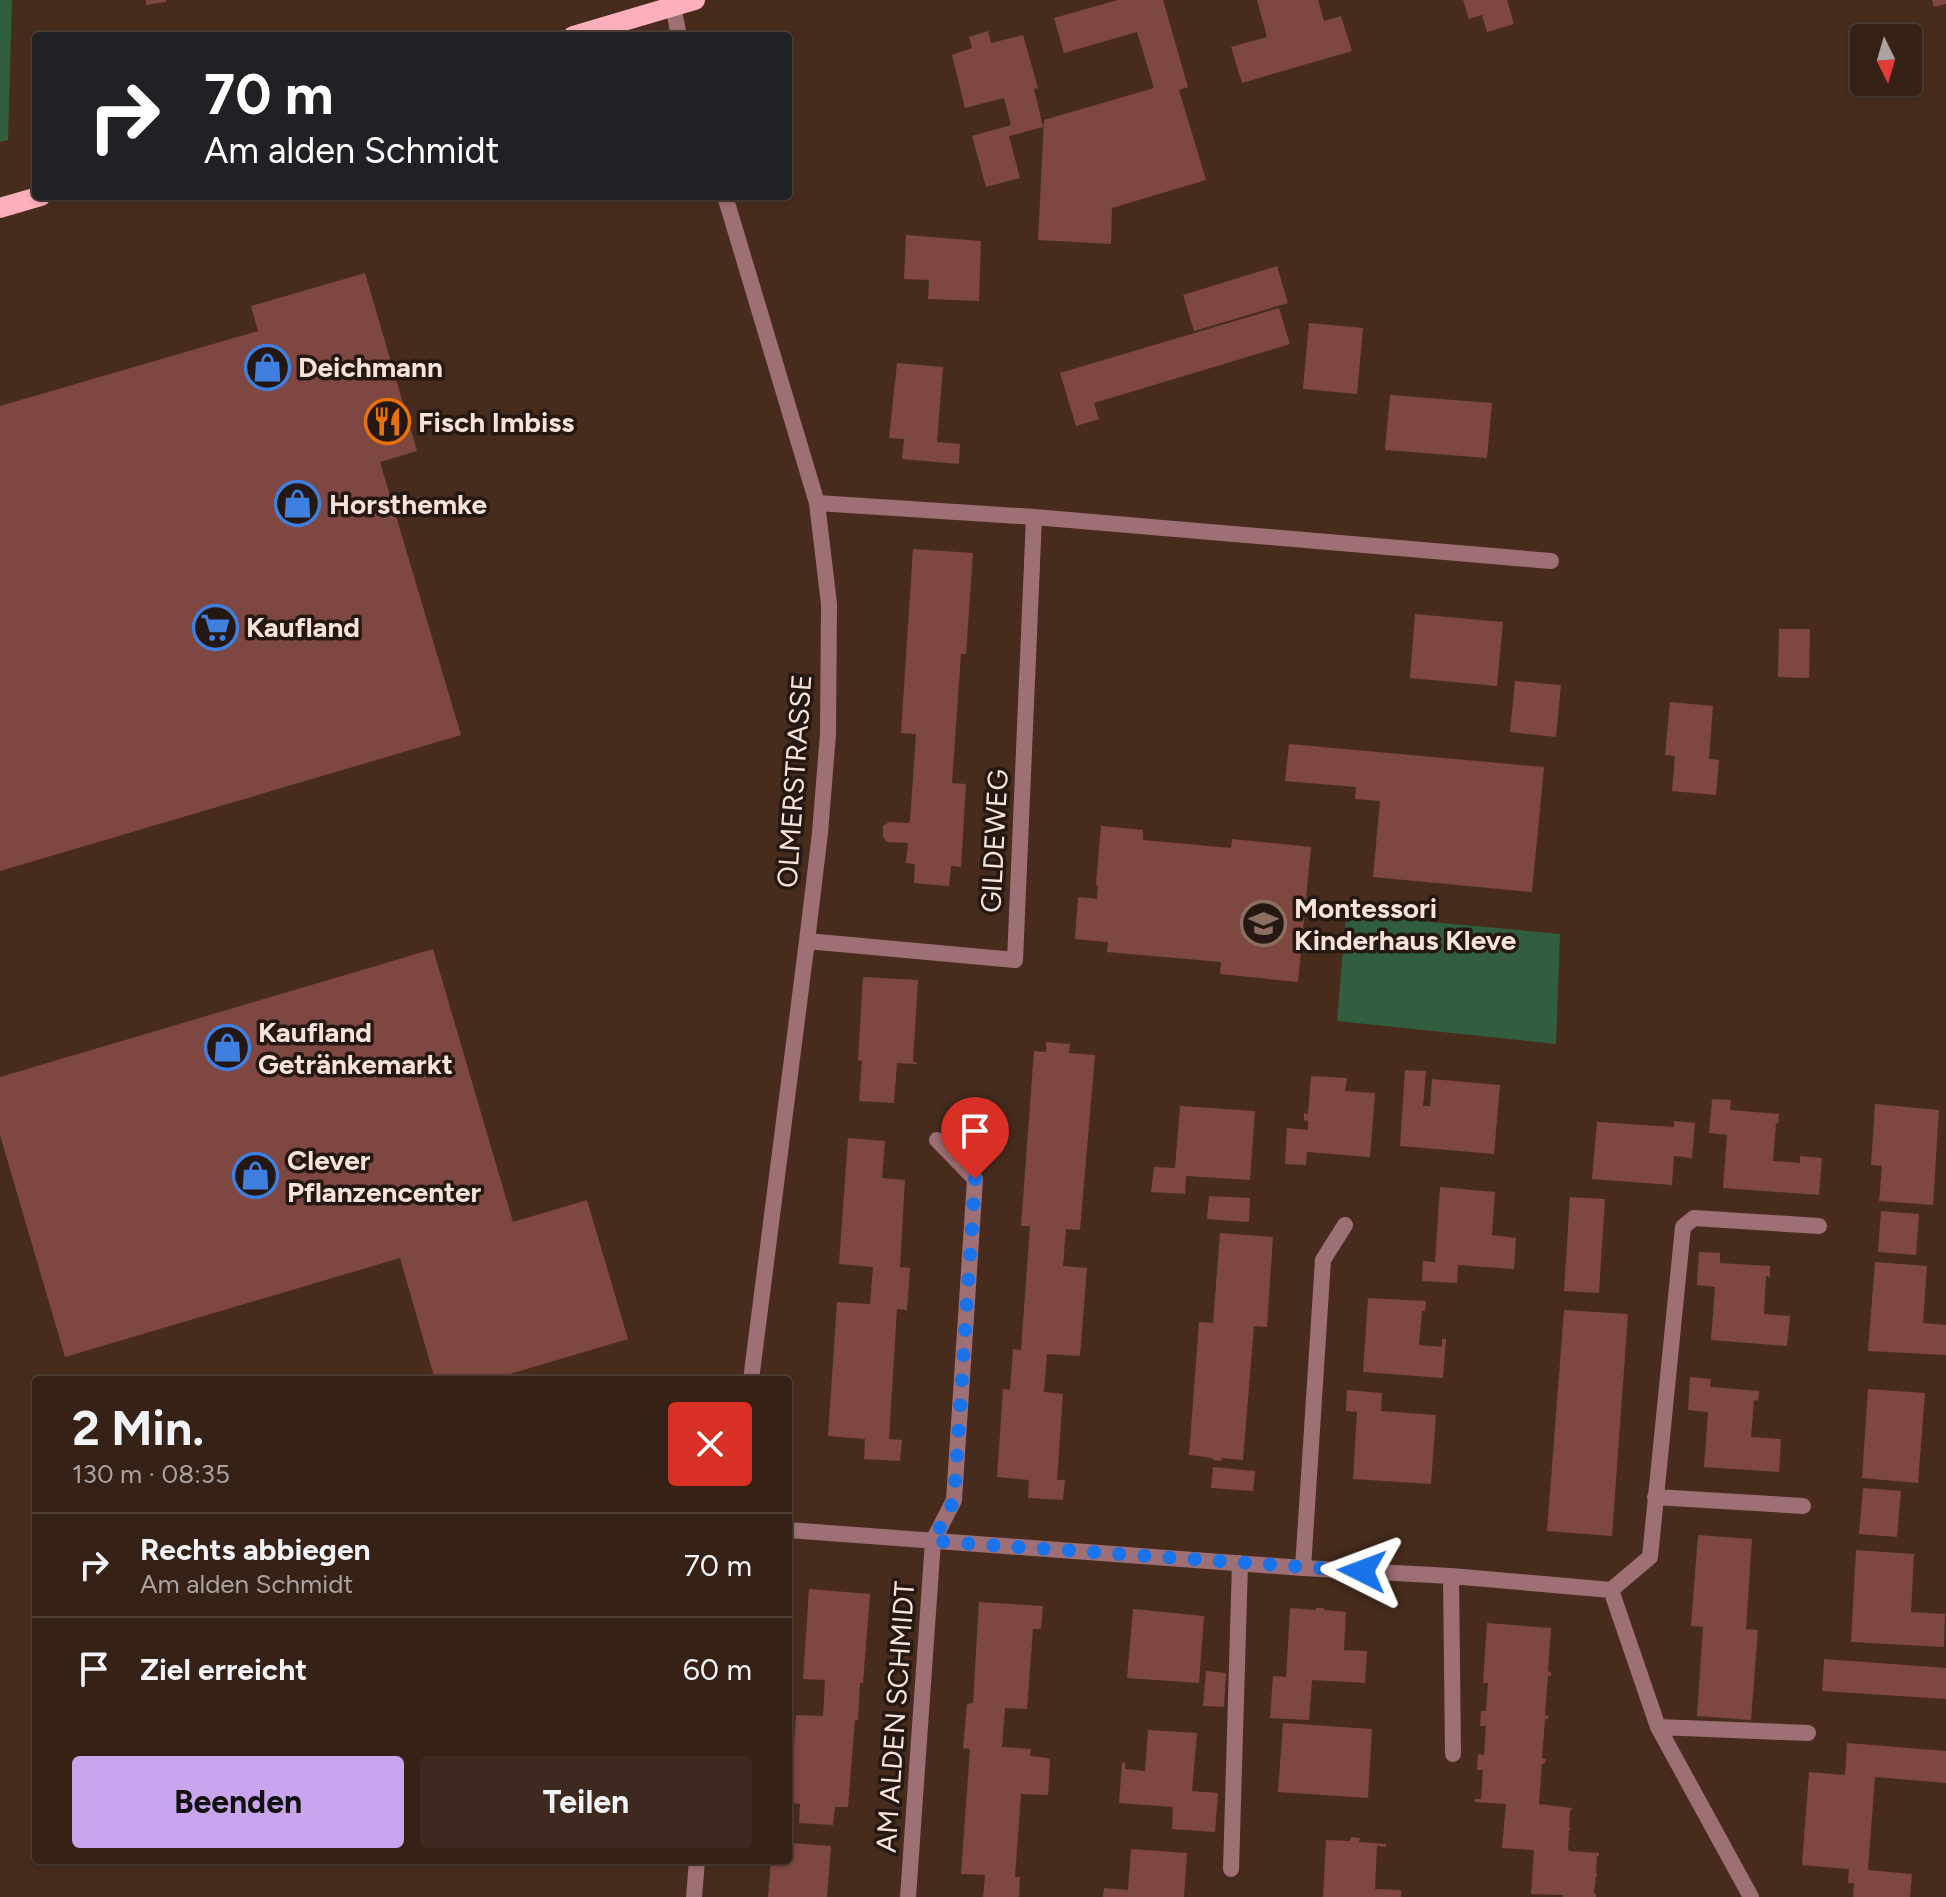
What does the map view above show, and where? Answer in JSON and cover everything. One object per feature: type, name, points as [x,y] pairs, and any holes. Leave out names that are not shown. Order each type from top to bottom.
[{"type":"main road","points":[[586,32],[695,0]]},
{"type":"main road","points":[[0,208],[32,199]]},
{"type":"street","points":[[673,6],[678,32]]},
{"type":"street","name":"OLMERSTRASSE","points":[[726,200],[817,503],[829,604],[828,734],[820,833],[752,1376]]},
{"type":"street","points":[[817,503],[1034,517],[1551,561]]},
{"type":"street","name":"GILDEWEG","points":[[807,941],[1015,960],[1034,517]]},
{"type":"street","name":"AM ALDEN SCHMIDT","points":[[908,1897],[933,1541],[954,1500],[975,1179],[937,1140]]},
{"type":"street","points":[[792,1530],[1611,1590],[1650,1557],[1683,1227],[1694,1218],[1819,1226]]},
{"type":"street","points":[[1303,1568],[1323,1260],[1345,1225]]},
{"type":"street","points":[[1655,1497],[1803,1506]]},
{"type":"street","points":[[1231,1869],[1240,1563]]},
{"type":"street","points":[[1451,1576],[1453,1754]]},
{"type":"street","points":[[1611,1590],[1658,1727],[1751,1897]]},
{"type":"street","points":[[1658,1727],[1808,1733]]},
{"type":"street","points":[[694,1897],[697,1864]]},
{"type":"green space","points":[[0,0],[12,0],[8,140],[0,142]]},
{"type":"green space","points":[[1346,914],[1560,934],[1556,1044],[1337,1021]]},
{"type":"building","points":[[146,0],[166,0],[166,2],[146,5]]},
{"type":"building","points":[[1118,0],[1163,0],[1188,87],[1179,90],[1206,180],[1112,208],[1111,244],[1038,240],[1044,120],[1154,88],[1137,32],[1064,53],[1054,18]]},
{"type":"building","points":[[1257,0],[1318,0],[1324,21],[1341,16],[1352,51],[1242,83],[1231,47],[1267,37]]},
{"type":"building","points":[[1463,0],[1507,0],[1514,24],[1487,32],[1482,15],[1469,19]]},
{"type":"building","points":[[1932,0],[1946,0],[1946,4],[1934,7]]},
{"type":"building","points":[[988,31],[991,43],[1023,35],[1038,88],[1034,89],[1043,127],[1009,136],[1020,178],[986,187],[972,136],[1011,125],[1004,98],[965,108],[952,55],[972,48],[969,37]]},
{"type":"building","points":[[906,235],[981,241],[979,301],[928,299],[929,280],[904,279]]},
{"type":"building","points":[[1277,266],[1288,303],[1194,331],[1183,295]]},
{"type":"building","name":"Kaufland","points":[[365,273],[417,451],[380,462],[461,735],[0,871],[0,406],[258,331],[251,306]]},
{"type":"building","points":[[1279,308],[1290,344],[1094,403],[1099,419],[1076,426],[1060,373]]},
{"type":"building","points":[[1309,323],[1363,328],[1357,394],[1303,389]]},
{"type":"building","points":[[897,363],[943,367],[937,442],[960,444],[959,464],[902,459],[904,439],[889,438]]},
{"type":"building","points":[[1390,395],[1492,403],[1487,458],[1385,450]]},
{"type":"building","points":[[913,549],[973,553],[966,654],[961,654],[952,783],[966,784],[961,867],[951,866],[949,886],[914,883],[915,864],[906,863],[908,843],[887,842],[883,837],[883,826],[889,822],[910,821],[916,734],[901,733]]},
{"type":"building","points":[[1415,614],[1503,622],[1497,686],[1410,678]]},
{"type":"building","points":[[1779,629],[1810,629],[1809,678],[1778,677]]},
{"type":"building","points":[[1515,681],[1561,685],[1556,737],[1510,732]]},
{"type":"building","points":[[1670,702],[1713,706],[1709,759],[1719,760],[1716,795],[1672,791],[1675,756],[1665,755]]},
{"type":"building","points":[[1289,744],[1544,767],[1532,892],[1373,877],[1380,801],[1355,799],[1356,787],[1285,781]]},
{"type":"building","points":[[1101,826],[1143,830],[1143,840],[1231,848],[1232,839],[1311,847],[1298,982],[1220,974],[1221,962],[1107,952],[1108,942],[1075,939],[1078,897],[1097,899]]},
{"type":"building","name":"Clever Pflanzencenter","points":[[433,949],[513,1222],[587,1200],[628,1339],[503,1376],[434,1376],[400,1258],[65,1357],[0,1135],[0,1077]]},
{"type":"building","points":[[863,977],[918,980],[913,1061],[918,1064],[897,1063],[894,1103],[859,1101]]},
{"type":"building","points":[[1046,1042],[1070,1044],[1069,1053],[1095,1055],[1080,1230],[1066,1229],[1063,1266],[1087,1268],[1080,1356],[1047,1354],[1044,1392],[1063,1394],[1057,1480],[1065,1480],[1063,1500],[1028,1498],[1029,1480],[997,1477],[1003,1389],[1010,1390],[1013,1349],[1021,1350],[1030,1226],[1021,1226],[1034,1051],[1046,1052]]},
{"type":"building","points":[[1405,1070],[1426,1071],[1423,1106],[1430,1106],[1432,1079],[1500,1085],[1494,1154],[1400,1146]]},
{"type":"building","points":[[1311,1076],[1347,1078],[1345,1091],[1375,1093],[1370,1157],[1307,1152],[1306,1165],[1285,1164],[1287,1128],[1308,1130],[1304,1113],[1308,1114]]},
{"type":"building","points":[[1712,1099],[1731,1100],[1730,1110],[1779,1114],[1773,1161],[1800,1163],[1800,1156],[1822,1158],[1819,1195],[1723,1188],[1727,1135],[1709,1133]]},
{"type":"building","points":[[1875,1104],[1939,1110],[1933,1205],[1879,1201],[1882,1166],[1871,1165]]},
{"type":"building","points":[[1180,1106],[1255,1111],[1250,1180],[1186,1176],[1185,1194],[1151,1192],[1154,1167],[1175,1168]]},
{"type":"building","points":[[1674,1121],[1695,1123],[1692,1158],[1674,1156],[1672,1185],[1592,1179],[1597,1122],[1674,1127]]},
{"type":"building","points":[[848,1138],[885,1141],[882,1178],[905,1180],[900,1267],[910,1268],[907,1310],[897,1309],[889,1439],[902,1440],[900,1461],[864,1459],[865,1439],[828,1436],[837,1302],[870,1304],[873,1267],[839,1264]]},
{"type":"building","points":[[1440,1187],[1495,1192],[1492,1235],[1516,1238],[1514,1269],[1458,1265],[1457,1283],[1422,1281],[1423,1261],[1435,1262]]},
{"type":"building","points":[[1209,1196],[1250,1198],[1249,1222],[1207,1219]]},
{"type":"building","points":[[1570,1197],[1605,1199],[1599,1293],[1564,1291]]},
{"type":"building","points":[[1881,1211],[1919,1214],[1916,1255],[1878,1252]]},
{"type":"building","points":[[1220,1233],[1273,1237],[1267,1327],[1254,1326],[1243,1460],[1222,1458],[1221,1461],[1189,1455],[1199,1322],[1213,1323]]},
{"type":"building","points":[[1699,1252],[1720,1253],[1720,1263],[1770,1266],[1770,1277],[1766,1276],[1764,1314],[1790,1316],[1787,1346],[1711,1340],[1715,1287],[1697,1285]]},
{"type":"building","points":[[1875,1262],[1927,1266],[1923,1323],[1946,1325],[1946,1355],[1868,1351]]},
{"type":"building","points":[[1368,1298],[1426,1301],[1419,1345],[1442,1347],[1442,1339],[1446,1339],[1443,1378],[1363,1372]]},
{"type":"building","points":[[1564,1310],[1628,1314],[1612,1536],[1547,1531]]},
{"type":"building","points":[[1690,1377],[1711,1379],[1710,1387],[1759,1391],[1758,1401],[1754,1400],[1751,1437],[1781,1439],[1779,1472],[1704,1467],[1708,1412],[1688,1410]]},
{"type":"building","points":[[1868,1389],[1925,1393],[1918,1483],[1862,1478]]},
{"type":"building","points":[[1347,1390],[1382,1393],[1381,1411],[1436,1415],[1431,1484],[1353,1479],[1357,1412],[1346,1411]]},
{"type":"building","points":[[1213,1467],[1255,1471],[1253,1491],[1211,1488]]},
{"type":"building","points":[[1863,1488],[1901,1491],[1897,1537],[1859,1534]]},
{"type":"building","points":[[1698,1535],[1752,1539],[1746,1629],[1758,1630],[1751,1720],[1697,1716],[1703,1627],[1691,1626]]},
{"type":"building","points":[[1856,1550],[1914,1554],[1911,1612],[1945,1614],[1944,1647],[1851,1642]]},
{"type":"building","points":[[809,1589],[870,1594],[848,1807],[835,1807],[833,1825],[799,1823],[800,1804],[792,1803],[796,1715],[823,1716],[825,1680],[803,1679]]},
{"type":"building","points":[[979,1602],[1043,1606],[1041,1629],[1033,1629],[1027,1709],[1005,1708],[1002,1747],[1031,1749],[1030,1756],[1050,1760],[1048,1795],[1021,1794],[1015,1877],[1020,1877],[1019,1897],[983,1897],[985,1875],[961,1874],[970,1749],[963,1748],[967,1704],[973,1703]]},
{"type":"building","points":[[1290,1608],[1324,1608],[1346,1612],[1344,1650],[1367,1651],[1365,1683],[1312,1680],[1309,1720],[1270,1718],[1273,1676],[1286,1677]]},
{"type":"building","points":[[1133,1609],[1204,1616],[1199,1683],[1127,1678]]},
{"type":"building","points":[[1487,1623],[1551,1628],[1548,1671],[1551,1676],[1548,1676],[1545,1715],[1549,1716],[1545,1719],[1542,1759],[1546,1759],[1542,1764],[1539,1804],[1572,1808],[1569,1851],[1599,1853],[1596,1897],[1531,1894],[1534,1850],[1502,1848],[1506,1804],[1475,1802],[1475,1799],[1481,1799],[1483,1770],[1477,1770],[1478,1754],[1484,1755],[1486,1726],[1480,1726],[1481,1711],[1486,1711],[1488,1683],[1483,1683]]},
{"type":"building","points":[[1824,1659],[1946,1668],[1946,1699],[1822,1691]]},
{"type":"building","points":[[1206,1671],[1226,1673],[1224,1707],[1203,1706]]},
{"type":"building","points":[[1283,1723],[1372,1729],[1368,1798],[1278,1792]]},
{"type":"building","points":[[1148,1730],[1197,1733],[1192,1791],[1218,1793],[1215,1832],[1172,1829],[1173,1807],[1119,1803],[1122,1762],[1125,1769],[1145,1771]]},
{"type":"building","points":[[1847,1743],[1946,1751],[1946,1783],[1875,1777],[1868,1870],[1912,1874],[1910,1897],[1853,1897],[1854,1883],[1848,1883],[1849,1869],[1802,1865],[1809,1772],[1845,1775]]},
{"type":"building","points":[[1351,1837],[1360,1838],[1359,1842],[1386,1844],[1386,1847],[1377,1846],[1375,1889],[1401,1890],[1401,1897],[1323,1897],[1326,1840],[1350,1841]]},
{"type":"building","points":[[792,1843],[831,1846],[827,1897],[768,1897],[771,1864],[792,1864]]},
{"type":"building","points":[[1131,1849],[1187,1853],[1184,1897],[1103,1897],[1104,1888],[1128,1890]]},
{"type":"place","name":"Deichmann","points":[[267,367]]},
{"type":"place","name":"Fisch Imbiss","points":[[387,422]]},
{"type":"place","name":"Horsthemke","points":[[298,504]]},
{"type":"place","name":"Kaufland","points":[[215,627]]},
{"type":"place","name":"Montessori Kinderhaus Kleve","points":[[1263,924]]},
{"type":"place","name":"Kaufland Getränkemarkt","points":[[227,1048]]},
{"type":"place","name":"Clever Pflanzencenter","points":[[256,1176]]},
{"type":"route","points":[[975,1179],[954,1500],[933,1541],[1362,1571]]}]
